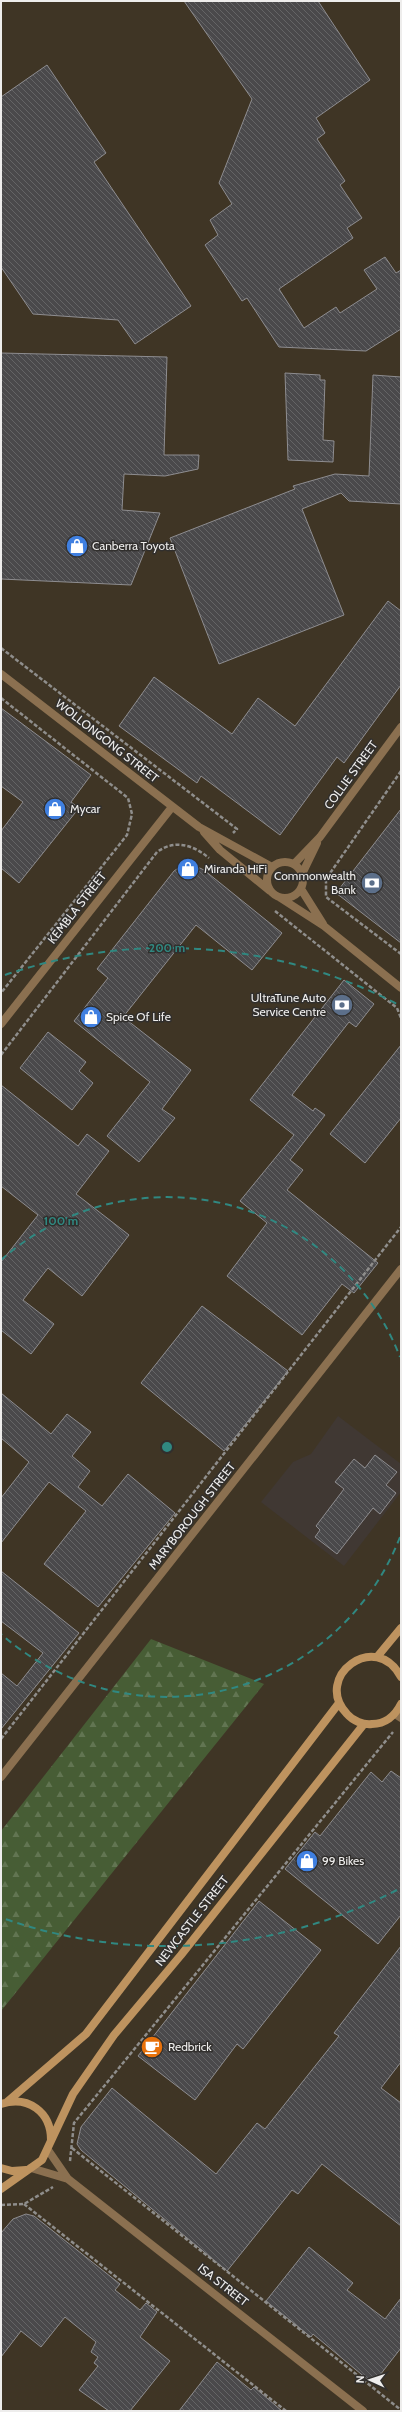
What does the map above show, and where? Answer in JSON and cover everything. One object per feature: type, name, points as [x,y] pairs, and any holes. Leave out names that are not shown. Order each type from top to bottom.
[{"type":"main road","points":[[378,1657],[401,1628]]},
{"type":"main road","points":[[401,1677],[392,1665],[378,1657],[360,1658],[345,1669],[337,1685],[339,1703],[349,1717],[364,1724],[378,1724],[398,1716],[401,1704]]},
{"type":"main road","name":"NEWCASTLE STREET","points":[[4,2103],[86,2034],[339,1703]]},
{"type":"main road","name":"NEWCASTLE STREET","points":[[1,2189],[42,2160],[73,2094],[114,2035],[181,1955],[364,1724]]},
{"type":"main road","name":"NEWCASTLE STREET","points":[[4,2103],[25,2102],[40,2111],[49,2125],[51,2141]]},
{"type":"main road","points":[[1,2168],[12,2171],[29,2169]]},
{"type":"street","name":"WOLLONGONG STREET","points":[[1,674],[199,827],[272,866]]},
{"type":"street","name":"COLLIE STREET","points":[[294,864],[320,837],[401,727]]},
{"type":"street","name":"KEMBLA STREET","points":[[1,1024],[172,807]]},
{"type":"street","name":"WOLLONGONG STREET","points":[[199,827],[220,850],[276,895],[324,926],[401,988]]},
{"type":"street","name":"COLLIE STREET","points":[[302,874],[320,837]]},
{"type":"street","points":[[283,861],[294,864],[302,874],[300,889],[290,897],[276,895],[267,878],[272,866],[283,861]]},
{"type":"street","name":"WOLLONGONG STREET","points":[[300,889],[324,926]]},
{"type":"street","name":"MARYBOROUGH STREET","points":[[1,1777],[401,1269]]},
{"type":"street","name":"ISA STREET","points":[[48,2150],[68,2179],[363,2411]]},
{"type":"street","name":"ISA STREET","points":[[29,2169],[68,2179]]},
{"type":"path","points":[[1,648],[237,829],[226,842]]},
{"type":"path","points":[[1,698],[128,798],[132,814],[127,835],[1,993]]},
{"type":"path","points":[[401,771],[326,879],[326,897],[401,954]]},
{"type":"path","points":[[1,1056],[157,852],[168,846],[186,845],[195,847],[212,860],[220,850]]},
{"type":"path","points":[[274,910],[397,1008],[401,1018]]},
{"type":"path","points":[[1,1739],[401,1227]]},
{"type":"path","points":[[1,2205],[24,2204],[68,2179],[74,2123],[396,1728]]},
{"type":"path","points":[[72,2148],[401,2410]]},
{"type":"path","points":[[24,2204],[286,2411]]},
{"type":"shaded area","points":[[1,1],[401,1],[401,2411],[1,2411]]},
{"type":"shaded area","points":[[338,1416],[401,1464],[401,1492],[344,1566],[261,1502],[293,1462],[311,1454]]},
{"type":"green space","points":[[151,1639],[264,1684],[1,2011],[1,1831]]},
{"type":"building","points":[[184,1],[318,1],[370,80],[316,118],[325,133],[317,139],[345,181],[340,185],[362,218],[347,228],[353,238],[279,289],[304,328],[336,307],[340,313],[377,289],[364,270],[385,257],[396,273],[401,270],[401,329],[366,351],[279,347],[247,298],[242,301],[205,245],[218,235],[210,220],[232,204],[219,183],[252,99]]},
{"type":"building","points":[[47,65],[106,153],[94,162],[191,306],[135,344],[118,320],[33,314],[1,267],[1,97]]},
{"type":"building","points":[[1,353],[167,357],[164,455],[199,455],[198,469],[165,476],[124,474],[122,510],[160,513],[131,585],[1,579]]},
{"type":"building","points":[[285,373],[320,375],[320,380],[325,380],[323,440],[334,441],[333,462],[288,460]]},
{"type":"building","points":[[373,375],[401,377],[401,504],[349,501],[341,493],[302,509],[344,615],[219,664],[170,538],[295,489],[293,486],[335,474],[369,476]]},
{"type":"building","points":[[388,601],[401,611],[401,685],[344,763],[337,757],[280,835],[201,776],[197,783],[119,726],[154,677],[232,734],[258,698],[295,726]]},
{"type":"building","points":[[1,708],[91,775],[71,802],[79,808],[19,883],[1,868],[1,831],[23,802],[1,786]]},
{"type":"building","name":"Commonwealth Bank","points":[[401,809],[401,943],[336,893]]},
{"type":"building","points":[[187,862],[204,870],[282,933],[252,970],[196,925],[123,1017],[191,1070],[162,1109],[175,1118],[139,1162],[107,1136],[150,1082],[74,1021],[108,978],[97,969],[174,871]]},
{"type":"building","points":[[344,980],[374,1004],[356,1027],[349,1022],[292,1095],[313,1111],[315,1108],[325,1115],[290,1160],[303,1170],[287,1190],[378,1263],[354,1293],[342,1284],[302,1335],[227,1276],[267,1223],[240,1201],[294,1135],[250,1100]]},
{"type":"building","points":[[48,1032],[86,1062],[79,1071],[93,1083],[72,1110],[20,1068]]},
{"type":"building","points":[[401,1045],[401,1118],[365,1163],[330,1134]]},
{"type":"building","points":[[1,1085],[78,1146],[87,1134],[109,1151],[76,1194],[129,1235],[82,1296],[48,1268],[23,1300],[54,1324],[31,1354],[1,1330],[1,1262],[38,1215],[1,1186]]},
{"type":"building","points":[[202,1306],[288,1371],[224,1451],[141,1383]]},
{"type":"building","points":[[1,1393],[51,1434],[67,1414],[91,1432],[72,1456],[90,1471],[78,1487],[102,1506],[128,1474],[175,1513],[98,1607],[44,1564],[86,1511],[49,1482],[1,1543],[1,1498],[29,1462],[1,1438]]},
{"type":"building","points":[[375,1455],[397,1472],[386,1485],[396,1493],[380,1514],[373,1508],[337,1554],[315,1537],[320,1530],[316,1526],[344,1489],[335,1482],[354,1459],[365,1468]]},
{"type":"building","points":[[1,1571],[79,1633],[1,1729],[1,1673],[17,1686],[43,1653],[1,1621]]},
{"type":"building","points":[[391,1771],[401,1778],[401,1915],[378,1944],[285,1869],[315,1832],[320,1836],[371,1772],[382,1782]]},
{"type":"building","points":[[259,1901],[321,1950],[243,2049],[237,2044],[195,2100],[138,2056]]},
{"type":"building","points":[[401,1946],[401,2062],[381,2088],[401,2103],[401,2226],[322,2164],[298,2194],[292,2190],[227,2271],[81,2150],[77,2144],[81,2127],[112,2088],[216,2174],[257,2123],[265,2129],[339,2036],[334,2033]]},
{"type":"building","points":[[26,2214],[34,2216],[120,2284],[115,2290],[140,2310],[146,2303],[157,2312],[140,2337],[170,2361],[130,2411],[109,2411],[79,2390],[98,2366],[94,2363],[98,2357],[91,2352],[96,2342],[65,2317],[41,2347],[21,2331],[1,2357],[1,2233],[13,2219]]},
{"type":"building","points":[[309,2247],[353,2283],[347,2290],[385,2319],[401,2298],[401,2348],[373,2384],[313,2334],[311,2337],[266,2301]]},
{"type":"building","points":[[217,2362],[251,2390],[254,2387],[282,2411],[179,2411]]},
{"type":"place","name":"Canberra Toyota","points":[[77,546]]},
{"type":"place","name":"Mycar","points":[[55,809]]},
{"type":"place","name":"Miranda HiFi","points":[[188,869]]},
{"type":"place","name":"Commonwealth Bank","points":[[372,883]]},
{"type":"place","name":"UltraTune Auto Service Centre","points":[[342,1005]]},
{"type":"place","name":"Spice Of Life","points":[[91,1017]]},
{"type":"place","name":"99 Bikes","points":[[307,1861]]},
{"type":"place","name":"Redbrick","points":[[152,2047]]}]
